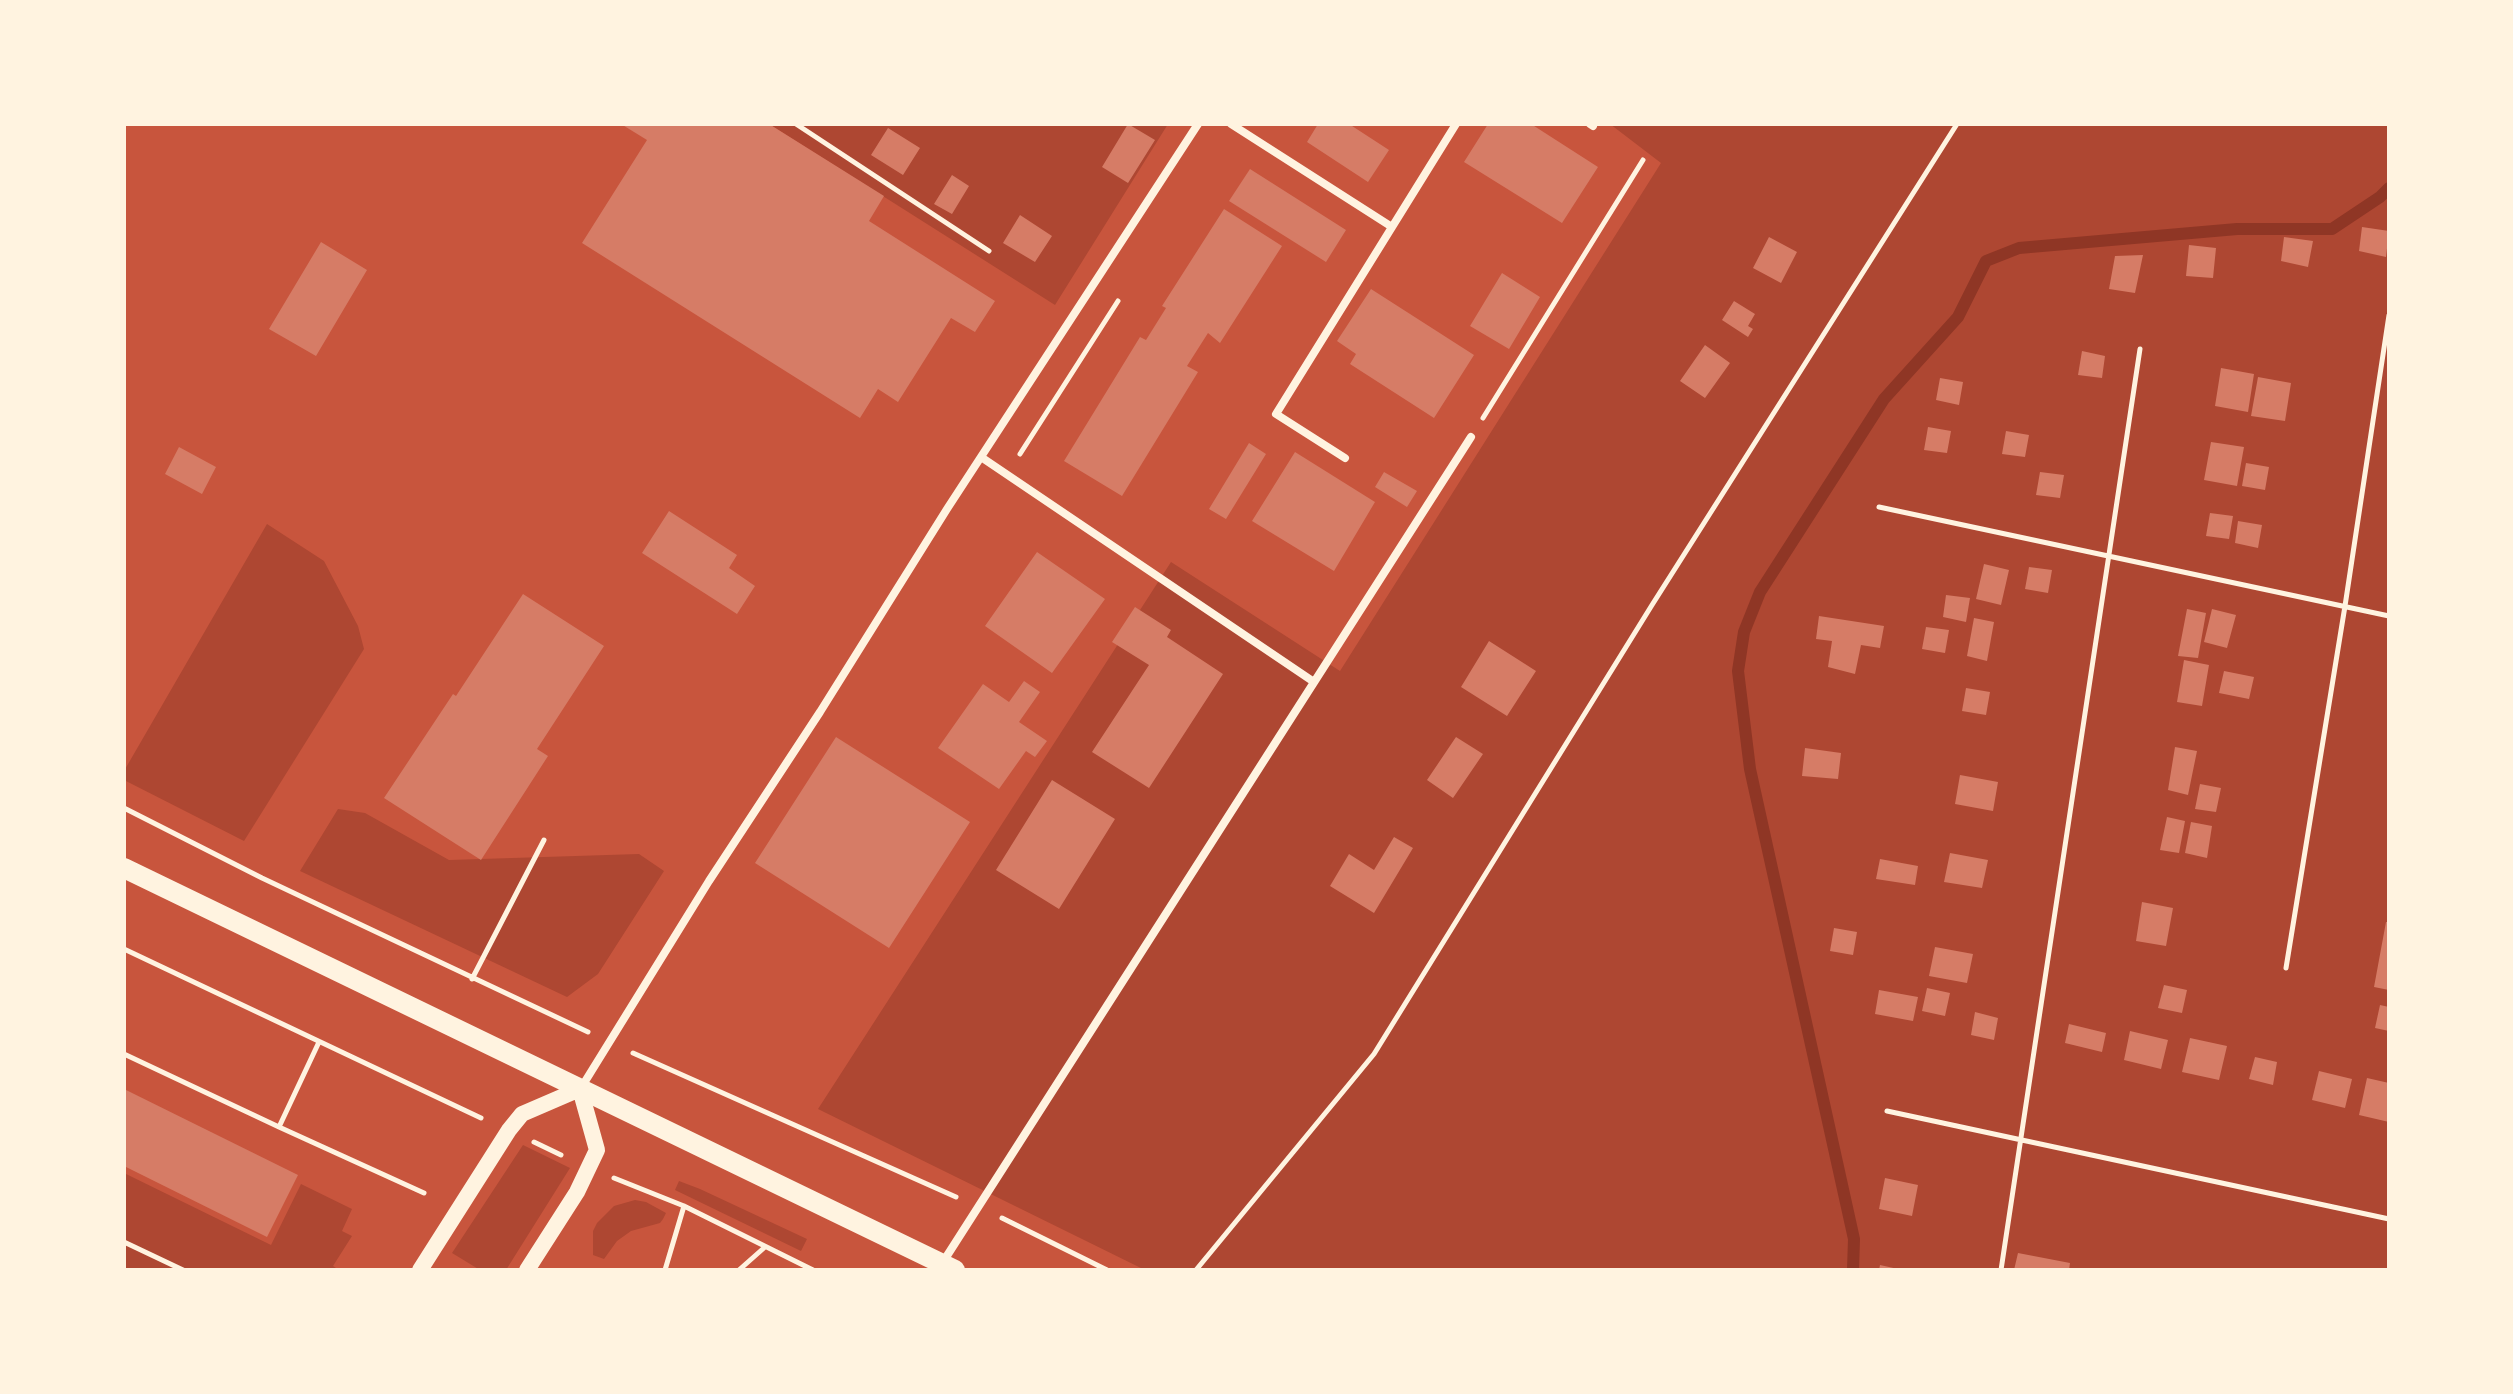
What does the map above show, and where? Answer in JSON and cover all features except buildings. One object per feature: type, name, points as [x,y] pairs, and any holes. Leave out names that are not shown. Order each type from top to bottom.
[{"type":"main road","points":[[124,868],[949,1267]]},
{"type":"main road","points":[[420,1270],[522,1114],[580,1089]]},
{"type":"main road","points":[[527,1270],[577,1192],[597,1150],[580,1089]]},
{"type":"street","points":[[580,1089],[709,881],[1198,124]]},
{"type":"street","points":[[1231,124],[1392,227]]},
{"type":"street","points":[[1345,458],[1276,414],[1456,124]]},
{"type":"street","points":[[949,1267],[978,1206],[1471,437]]},
{"type":"street","points":[[981,457],[1314,682]]},
{"type":"path","points":[[796,124],[989,251]]},
{"type":"path","points":[[1196,1270],[1374,1054],[1661,591],[1957,124]]},
{"type":"path","points":[[1471,437],[1643,160]]},
{"type":"path","points":[[2286,968],[2389,315]]},
{"type":"path","points":[[2001,1270],[2140,349]]},
{"type":"path","points":[[1879,507],[2389,616]]},
{"type":"path","points":[[124,808],[489,988],[700,1085],[978,1206],[1107,1270]]},
{"type":"path","points":[[472,979],[544,840]]},
{"type":"path","points":[[124,949],[437,1099],[509,1130]]},
{"type":"path","points":[[279,1127],[319,1042]]},
{"type":"path","points":[[124,1054],[424,1193]]},
{"type":"path","points":[[1887,1111],[2389,1219]]},
{"type":"path","points":[[652,1192],[813,1270]]},
{"type":"path","points":[[665,1270],[684,1206]]},
{"type":"path","points":[[124,1242],[183,1270]]},
{"type":"path","points":[[739,1270],[765,1247]]},
{"type":"shaded area","points":[[769,124],[1168,124],[1055,305]]},
{"type":"shaded area","points":[[1610,124],[2389,124],[2389,1270],[1145,1270],[818,1109],[1171,562],[1340,671],[1661,163]]},
{"type":"shaded area","points":[[267,524],[324,561],[358,626],[364,649],[244,841],[124,780],[124,771]]},
{"type":"shaded area","points":[[338,809],[365,813],[449,860],[639,854],[664,871],[598,974],[567,997],[300,871]]},
{"type":"shaded area","points":[[523,1145],[570,1168],[506,1270],[480,1270],[452,1253]]},
{"type":"shaded area","points":[[124,1173],[271,1245],[301,1184],[352,1209],[342,1231],[352,1236],[333,1266],[339,1270],[124,1270]]},
{"type":"shaded area","points":[[679,1181],[807,1239],[801,1251],[675,1190]]},
{"type":"shaded area","points":[[635,1200],[646,1202],[666,1213],[663,1219],[660,1223],[631,1231],[617,1241],[604,1259],[593,1255],[593,1231],[597,1223],[614,1206]]},
{"type":"waterway","points":[[1853,1270],[1854,1239],[1750,769],[1738,671],[1744,632],[1760,592],[1884,399],[1958,317],[1986,261],[2019,248],[2237,229],[2332,229],[2389,188]]}]
